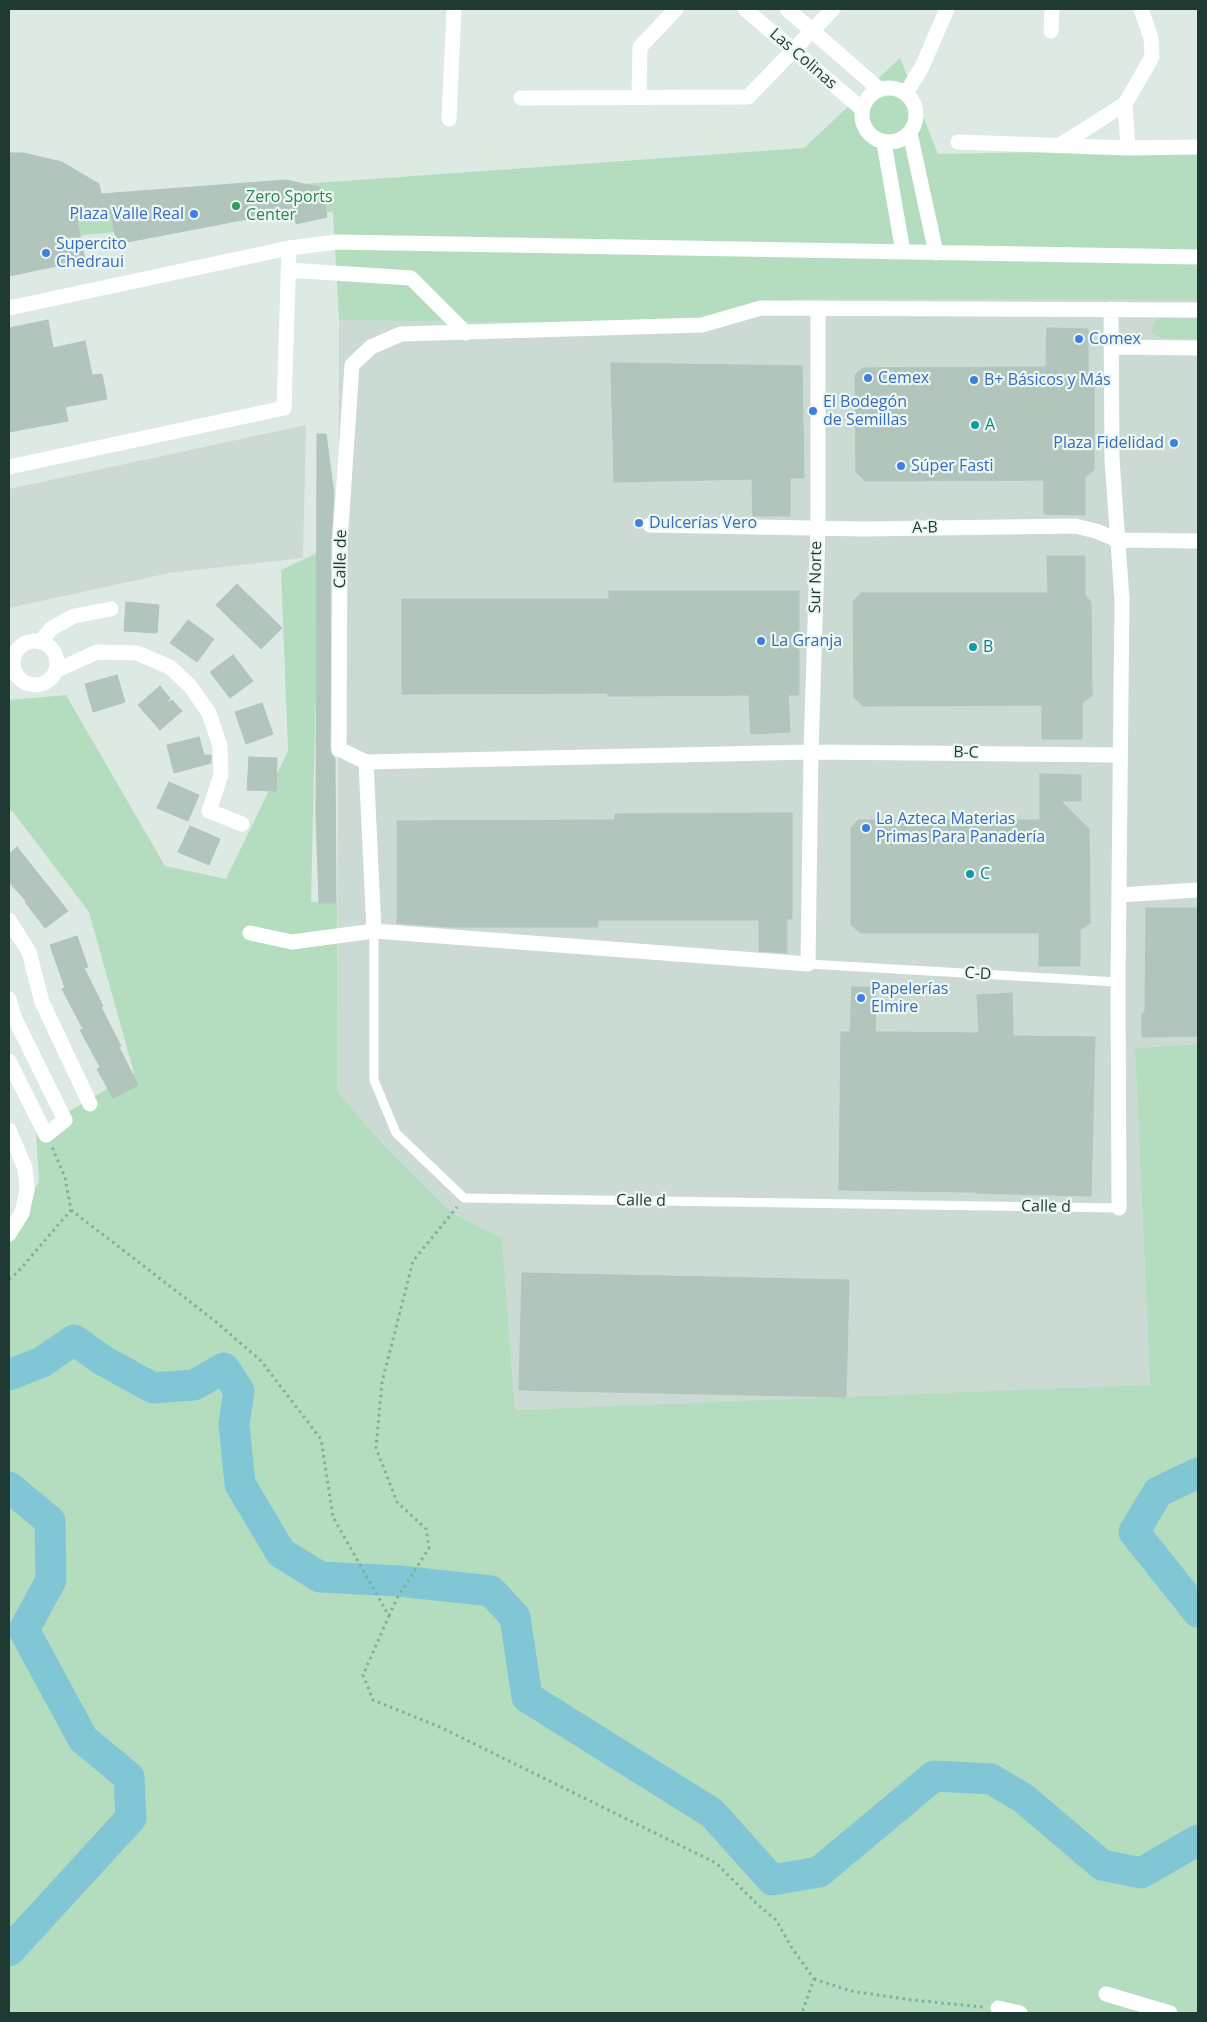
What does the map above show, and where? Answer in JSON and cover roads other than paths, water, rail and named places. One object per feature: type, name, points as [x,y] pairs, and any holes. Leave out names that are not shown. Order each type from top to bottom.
[{"type":"street","points":[[449,119],[454,9]]},
{"type":"street","points":[[639,97],[640,47],[676,9]]},
{"type":"street","name":"Las Colinas","points":[[745,9],[862,109]]},
{"type":"street","name":"Las Colinas","points":[[787,9],[879,89]]},
{"type":"street","points":[[521,98],[748,97],[833,9]]},
{"type":"street","points":[[906,93],[922,67],[946,9]]},
{"type":"street","points":[[1051,31],[1052,9]]},
{"type":"street","points":[[1060,145],[1125,104],[1152,57],[1151,38],[1141,9]]},
{"type":"street","points":[[888,87],[906,93],[915,108],[916,117],[910,133],[902,139],[884,143],[868,134],[861,118],[865,100],[879,89],[888,87]]},
{"type":"street","points":[[1125,104],[1128,148]]},
{"type":"street","points":[[910,133],[936,253]]},
{"type":"street","points":[[958,142],[1128,148],[1198,147]]},
{"type":"street","points":[[884,143],[903,252]]},
{"type":"street","points":[[9,308],[289,248],[337,242],[1198,258]]},
{"type":"street","points":[[9,466],[284,408],[289,248]]},
{"type":"street","points":[[288,270],[411,278],[466,333],[702,325],[761,308],[1198,310]]},
{"type":"street","name":"Sur Norte","points":[[808,964],[811,752],[818,528],[818,309]]},
{"type":"street","points":[[1111,309],[1112,459],[1122,599],[1118,982],[1119,1208]]},
{"type":"street","name":"Calle de","points":[[366,762],[339,749],[340,542],[352,365],[371,347],[401,334],[466,333]]},
{"type":"street","points":[[1111,347],[1198,348]]},
{"type":"street","name":"A-B","points":[[650,525],[864,529],[1075,526],[1096,531],[1118,540],[1198,541]]},
{"type":"street","points":[[40,642],[52,628],[74,616],[111,609]]},
{"type":"street","points":[[57,670],[56,655],[47,644],[40,642],[26,643],[12,651],[16,674],[27,684],[34,685],[48,681],[57,670],[97,652],[138,653],[170,667],[190,686],[209,713],[220,746],[221,775],[209,811],[242,824]]},
{"type":"street","name":"B-C","points":[[366,762],[811,752],[1120,755]]},
{"type":"street","points":[[366,762],[374,931]]},
{"type":"street","points":[[1119,894],[1198,890]]},
{"type":"street","points":[[9,922],[29,952],[42,1002],[90,1104]]},
{"type":"street","points":[[250,933],[292,942],[374,931],[808,964]]},
{"type":"street","points":[[9,999],[14,1017],[66,1120],[46,1135],[9,1061]]},
{"type":"street","points":[[9,1130],[25,1168],[27,1190],[22,1213],[9,1234]]},
{"type":"street","points":[[1106,1994],[1170,2013]]},
{"type":"street","points":[[998,2008],[1020,2013]]},
{"type":"lane","name":"Calle d","points":[[374,931],[374,1080],[396,1133],[464,1198],[1119,1208]]},
{"type":"lane","name":"C-D","points":[[808,964],[1118,982]]},
{"type":"waterway","points":[[9,1375],[42,1362],[74,1340],[104,1361],[153,1388],[194,1385],[224,1368],[239,1391],[234,1424],[240,1484],[281,1553],[320,1577],[399,1581],[491,1591],[515,1617],[527,1697],[712,1813],[772,1880],[819,1872],[934,1776],[991,1779],[1023,1798],[1102,1865],[1141,1873],[1198,1840]]},
{"type":"waterway","points":[[1198,1473],[1158,1492],[1134,1532],[1198,1612]]},
{"type":"waterway","points":[[9,1487],[50,1521],[51,1580],[24,1630],[83,1739],[129,1777],[131,1818],[9,1951]]},
{"type":"place","name":"Zero Sports Center","points":[[236,206]]},
{"type":"place","name":"Plaza Valle Real","points":[[194,214]]},
{"type":"place","name":"Supercito Chedraui","points":[[46,253]]},
{"type":"place","name":"Comex","points":[[1079,339]]},
{"type":"place","name":"Cemex","points":[[868,378]]},
{"type":"place","name":"B+ Básicos y Más","points":[[974,380]]},
{"type":"place","name":"El Bodegón de Semillas","points":[[813,411]]},
{"type":"place","name":"A","points":[[975,425]]},
{"type":"place","name":"Plaza Fidelidad","points":[[1174,443]]},
{"type":"place","name":"Súper Fasti","points":[[901,466]]},
{"type":"place","name":"Dulcerías Vero","points":[[639,523]]},
{"type":"place","name":"La Granja","points":[[761,641]]},
{"type":"place","name":"B","points":[[973,647]]},
{"type":"place","name":"La Azteca Materias Primas Para Panadería","points":[[866,828]]},
{"type":"place","name":"C","points":[[970,874]]},
{"type":"place","name":"Papelerías Elmire","points":[[861,998]]}]
